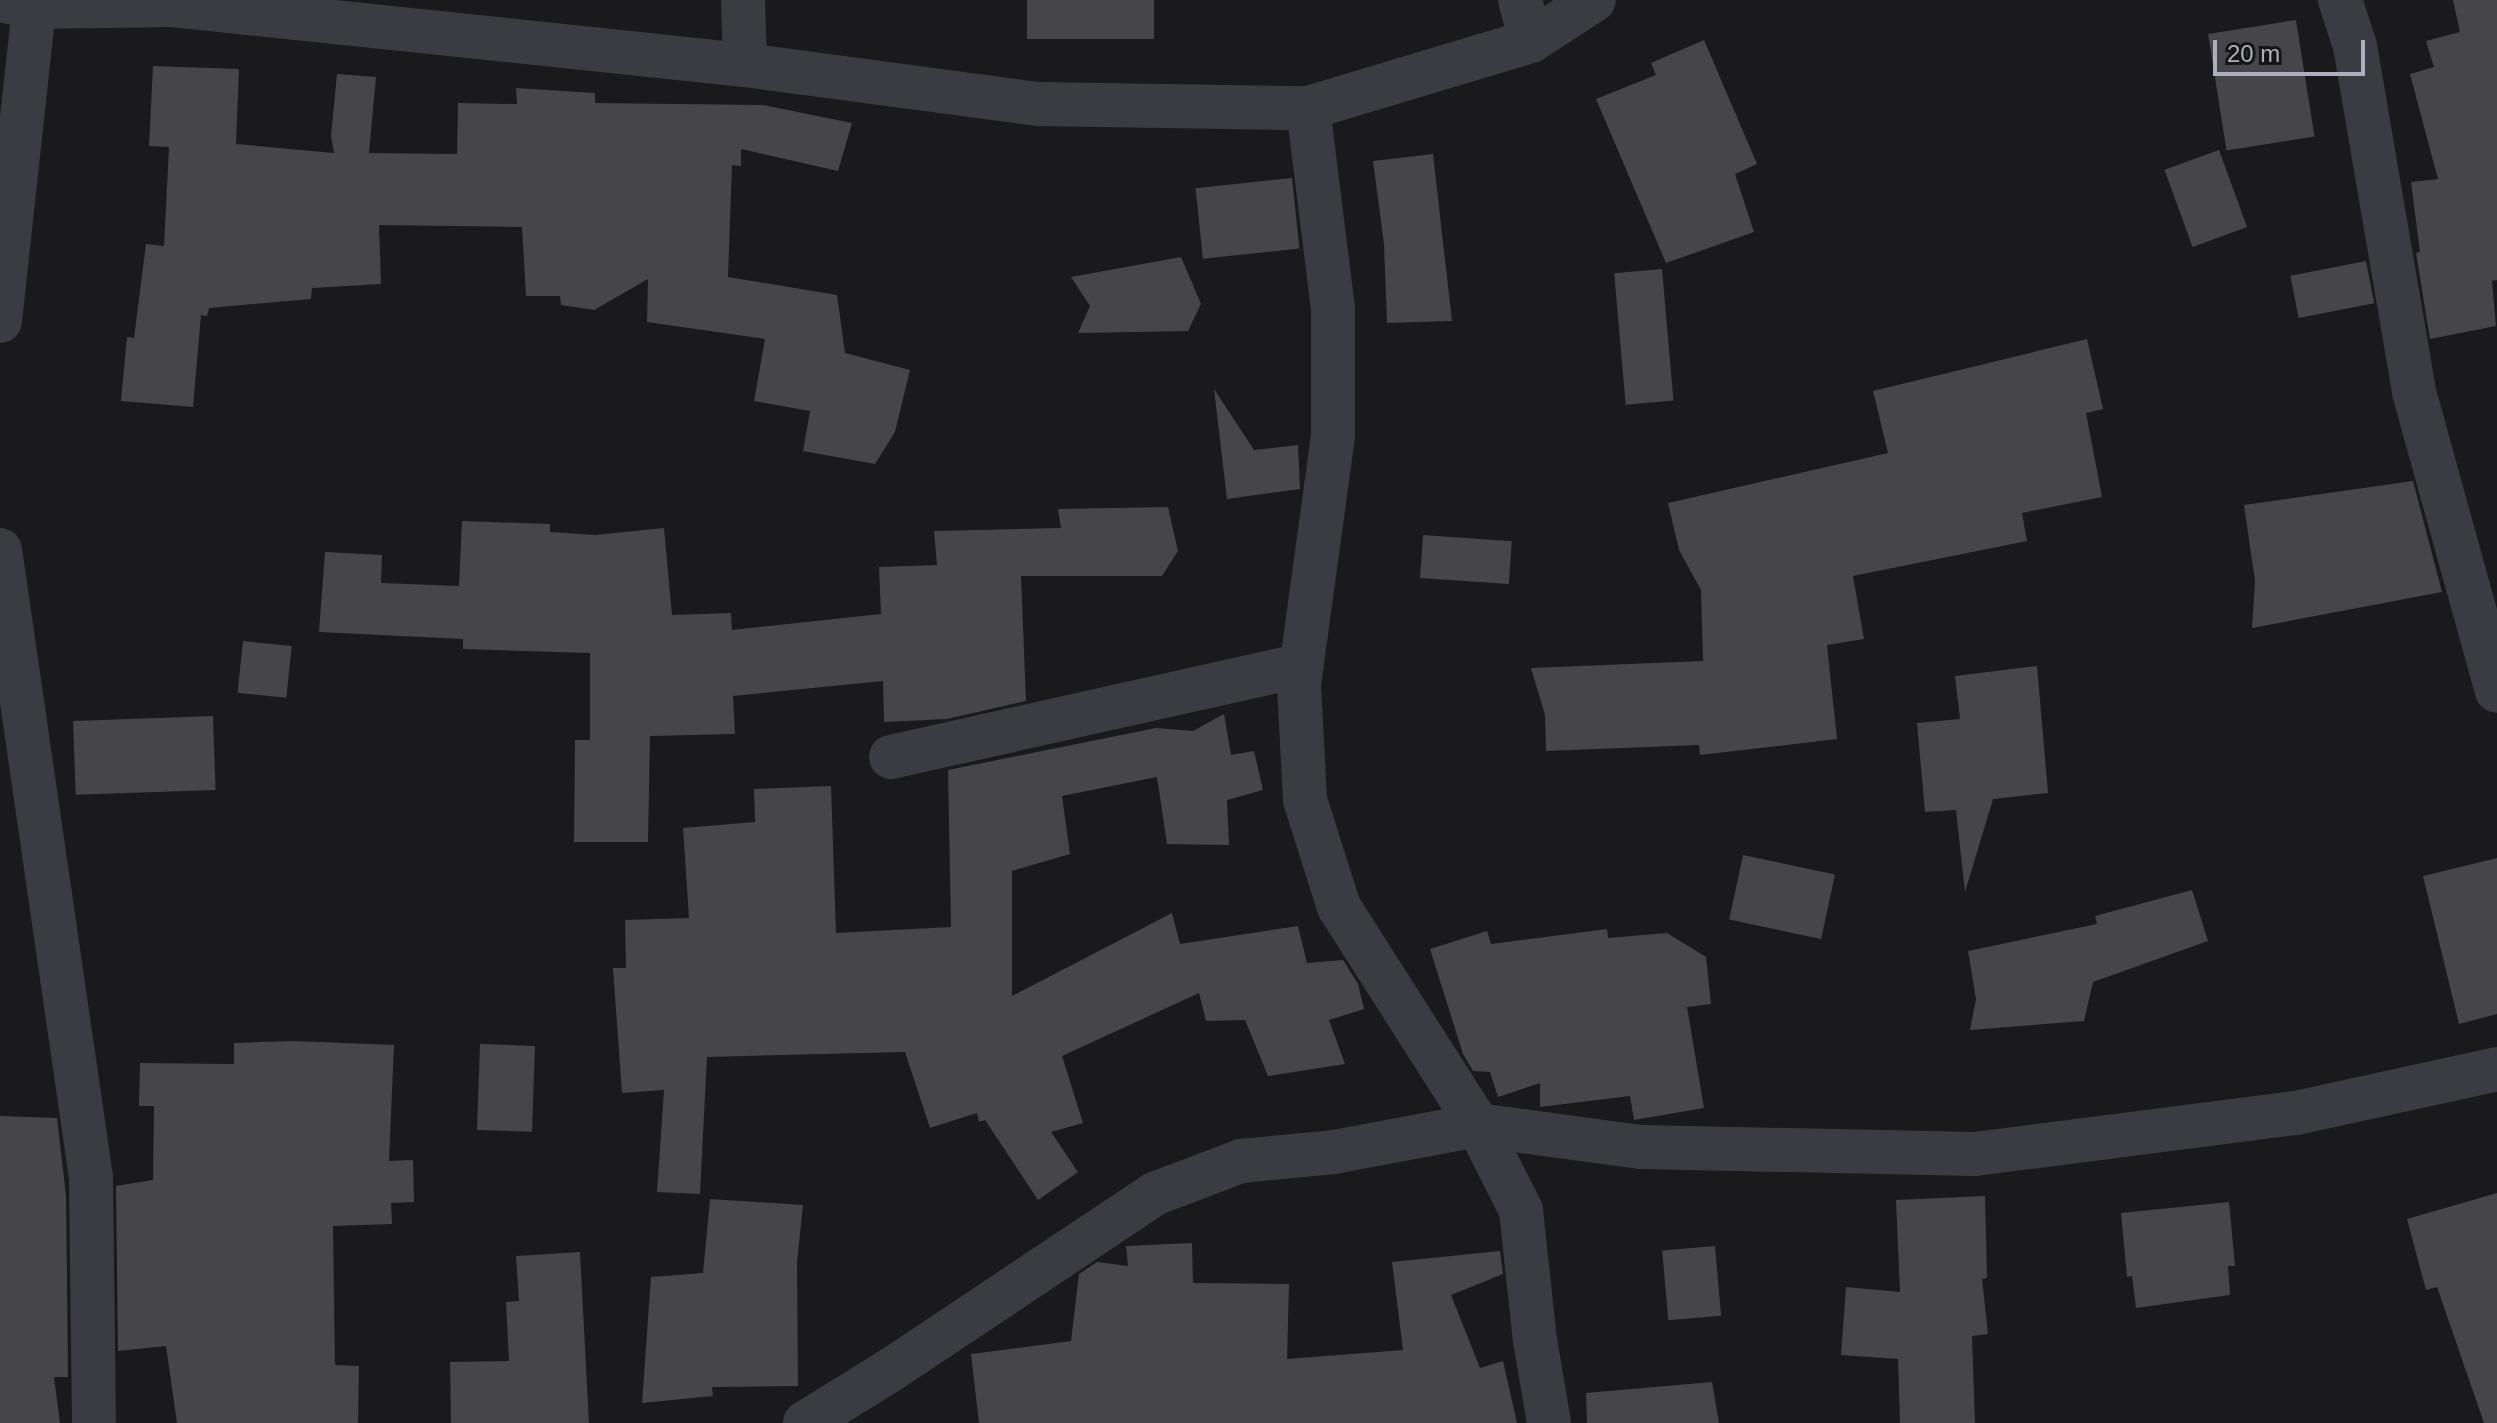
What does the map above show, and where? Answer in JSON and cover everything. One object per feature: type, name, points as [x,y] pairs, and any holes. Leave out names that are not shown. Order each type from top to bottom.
[{"type":"street","points":[[743,0],[745,65]]},
{"type":"street","points":[[1520,0],[1531,41]]},
{"type":"street","points":[[0,321],[23,2],[172,5],[745,65],[1039,104],[1308,108],[1531,41],[1594,0]]},
{"type":"street","points":[[2340,0],[2355,46],[2414,392],[2497,691]]},
{"type":"street","points":[[1308,108],[1333,309],[1333,436],[1299,685],[1305,800],[1339,907],[1478,1125],[1521,1210],[1535,1340],[1549,1423]]},
{"type":"street","points":[[0,550],[91,1178],[94,1423]]},
{"type":"street","points":[[891,757],[1302,665]]},
{"type":"street","points":[[805,1423],[892,1369],[1154,1194],[1241,1161],[1334,1152],[1478,1125],[1641,1147],[1975,1154],[2296,1113],[2497,1069]]},
{"type":"building","points":[[1027,0],[1154,0],[1154,39],[1027,39]]},
{"type":"building","points":[[2453,0],[2497,0],[2497,280],[2492,281],[2496,326],[2430,339],[2416,253],[2420,252],[2411,182],[2438,179],[2410,74],[2434,67],[2426,41],[2460,32]]},
{"type":"building","points":[[2296,20],[2314,137],[2227,150],[2208,34]]},
{"type":"building","points":[[1704,40],[1757,164],[1735,174],[1754,232],[1666,263],[1596,99],[1656,75],[1651,63]]},
{"type":"building","points":[[153,66],[239,69],[236,144],[334,153],[331,136],[337,74],[376,77],[369,153],[457,154],[458,103],[517,104],[516,88],[595,93],[595,103],[763,105],[852,123],[838,171],[741,149],[741,166],[732,165],[728,277],[837,295],[845,353],[910,370],[895,432],[875,464],[803,451],[810,411],[754,401],[765,339],[647,322],[648,279],[594,310],[561,305],[560,296],[526,296],[522,227],[379,225],[381,284],[312,288],[311,299],[209,308],[207,316],[201,315],[193,407],[121,401],[127,337],[134,338],[146,244],[164,246],[169,147],[149,146]]},
{"type":"building","points":[[2219,150],[2247,227],[2193,247],[2164,170]]},
{"type":"building","points":[[1433,154],[1452,321],[1387,323],[1384,244],[1373,161]]},
{"type":"building","points":[[1292,178],[1299,249],[1203,259],[1196,188]]},
{"type":"building","points":[[1181,257],[1201,304],[1188,331],[1078,333],[1090,306],[1071,277]]},
{"type":"building","points":[[2366,261],[2374,303],[2299,318],[2290,276]]},
{"type":"building","points":[[1662,269],[1674,400],[1626,405],[1614,273]]},
{"type":"building","points":[[2087,339],[2103,409],[2086,413],[2102,497],[2022,513],[2027,541],[1853,576],[1864,639],[1827,645],[1837,739],[1700,755],[1699,745],[1546,751],[1545,715],[1531,668],[1703,661],[1701,590],[1679,550],[1668,503],[1888,453],[1873,391]]},
{"type":"building","points":[[1214,389],[1254,450],[1298,445],[1300,489],[1227,499]]},
{"type":"building","points":[[2413,481],[2442,592],[2252,628],[2255,581],[2244,505]]},
{"type":"building","points":[[1168,507],[1178,551],[1162,576],[1021,576],[1026,701],[947,719],[884,722],[883,681],[733,696],[735,734],[650,736],[648,842],[574,842],[575,740],[590,740],[590,653],[463,649],[463,639],[319,632],[325,552],[382,555],[381,583],[459,586],[462,521],[550,524],[550,532],[595,535],[664,528],[672,615],[731,613],[732,630],[881,614],[879,567],[937,565],[934,531],[1061,528],[1058,509]]},
{"type":"building","points":[[1423,535],[1512,541],[1509,584],[1420,578]]},
{"type":"building","points":[[243,641],[292,646],[286,698],[238,693]]},
{"type":"building","points":[[2037,666],[2048,793],[1993,799],[1965,892],[1956,810],[1925,812],[1917,723],[1960,719],[1955,676]]},
{"type":"building","points":[[1224,714],[1231,755],[1254,751],[1263,790],[1227,800],[1229,845],[1167,844],[1157,777],[1062,796],[1070,854],[1012,871],[1012,996],[1172,913],[1180,944],[1298,926],[1307,963],[1343,960],[1358,984],[1364,1009],[1329,1020],[1345,1064],[1268,1076],[1245,1020],[1206,1021],[1199,993],[1062,1056],[1083,1123],[1051,1132],[1078,1172],[1038,1200],[985,1120],[979,1122],[977,1113],[930,1128],[905,1052],[707,1057],[700,1194],[657,1192],[664,1090],[622,1093],[613,968],[626,968],[625,920],[689,918],[683,828],[755,822],[754,789],[831,786],[836,933],[951,927],[948,770],[1156,728],[1193,731]]},
{"type":"building","points":[[213,716],[216,790],[76,795],[73,721]]},
{"type":"building","points":[[1743,855],[1835,875],[1821,939],[1729,920]]},
{"type":"building","points":[[2497,858],[2497,1014],[2459,1024],[2423,876]]},
{"type":"building","points":[[2192,890],[2208,941],[2093,982],[2084,1021],[1970,1030],[1976,999],[1968,951],[2097,924],[2095,916]]},
{"type":"building","points":[[1607,929],[1608,938],[1667,933],[1706,957],[1711,1004],[1687,1007],[1704,1108],[1634,1120],[1630,1096],[1540,1107],[1540,1083],[1498,1097],[1490,1072],[1473,1071],[1463,1054],[1430,949],[1487,931],[1491,944]]},
{"type":"building","points":[[293,1041],[394,1045],[389,1161],[413,1160],[414,1202],[391,1203],[392,1224],[333,1226],[335,1365],[359,1366],[358,1423],[177,1423],[166,1346],[118,1351],[116,1186],[153,1180],[154,1106],[139,1106],[140,1063],[234,1064],[234,1043]]},
{"type":"building","points":[[480,1044],[535,1046],[532,1132],[477,1130]]},
{"type":"building","points":[[0,1116],[57,1118],[66,1195],[68,1377],[54,1377],[60,1423],[0,1423]]},
{"type":"building","points":[[2497,1193],[2497,1423],[2484,1423],[2437,1287],[2426,1290],[2407,1219]]},
{"type":"building","points":[[1985,1196],[1987,1278],[1982,1279],[1988,1334],[1972,1336],[1975,1423],[1900,1423],[1898,1359],[1841,1355],[1846,1287],[1900,1292],[1896,1200]]},
{"type":"building","points":[[710,1199],[803,1205],[797,1263],[798,1386],[712,1387],[713,1396],[642,1403],[651,1277],[703,1273]]},
{"type":"building","points":[[2229,1202],[2235,1266],[2228,1266],[2230,1295],[2136,1308],[2132,1276],[2127,1277],[2121,1213]]},
{"type":"building","points":[[1192,1243],[1193,1283],[1289,1284],[1287,1359],[1403,1350],[1392,1262],[1500,1251],[1503,1274],[1451,1295],[1480,1368],[1503,1361],[1517,1423],[979,1423],[971,1354],[1071,1341],[1079,1274],[1097,1262],[1128,1266],[1126,1246]]},
{"type":"building","points":[[1715,1246],[1721,1316],[1668,1320],[1662,1251]]},
{"type":"building","points":[[580,1252],[589,1423],[451,1423],[450,1362],[509,1361],[506,1302],[519,1301],[516,1256]]},
{"type":"building","points":[[1712,1382],[1719,1423],[1587,1423],[1586,1393]]}]
